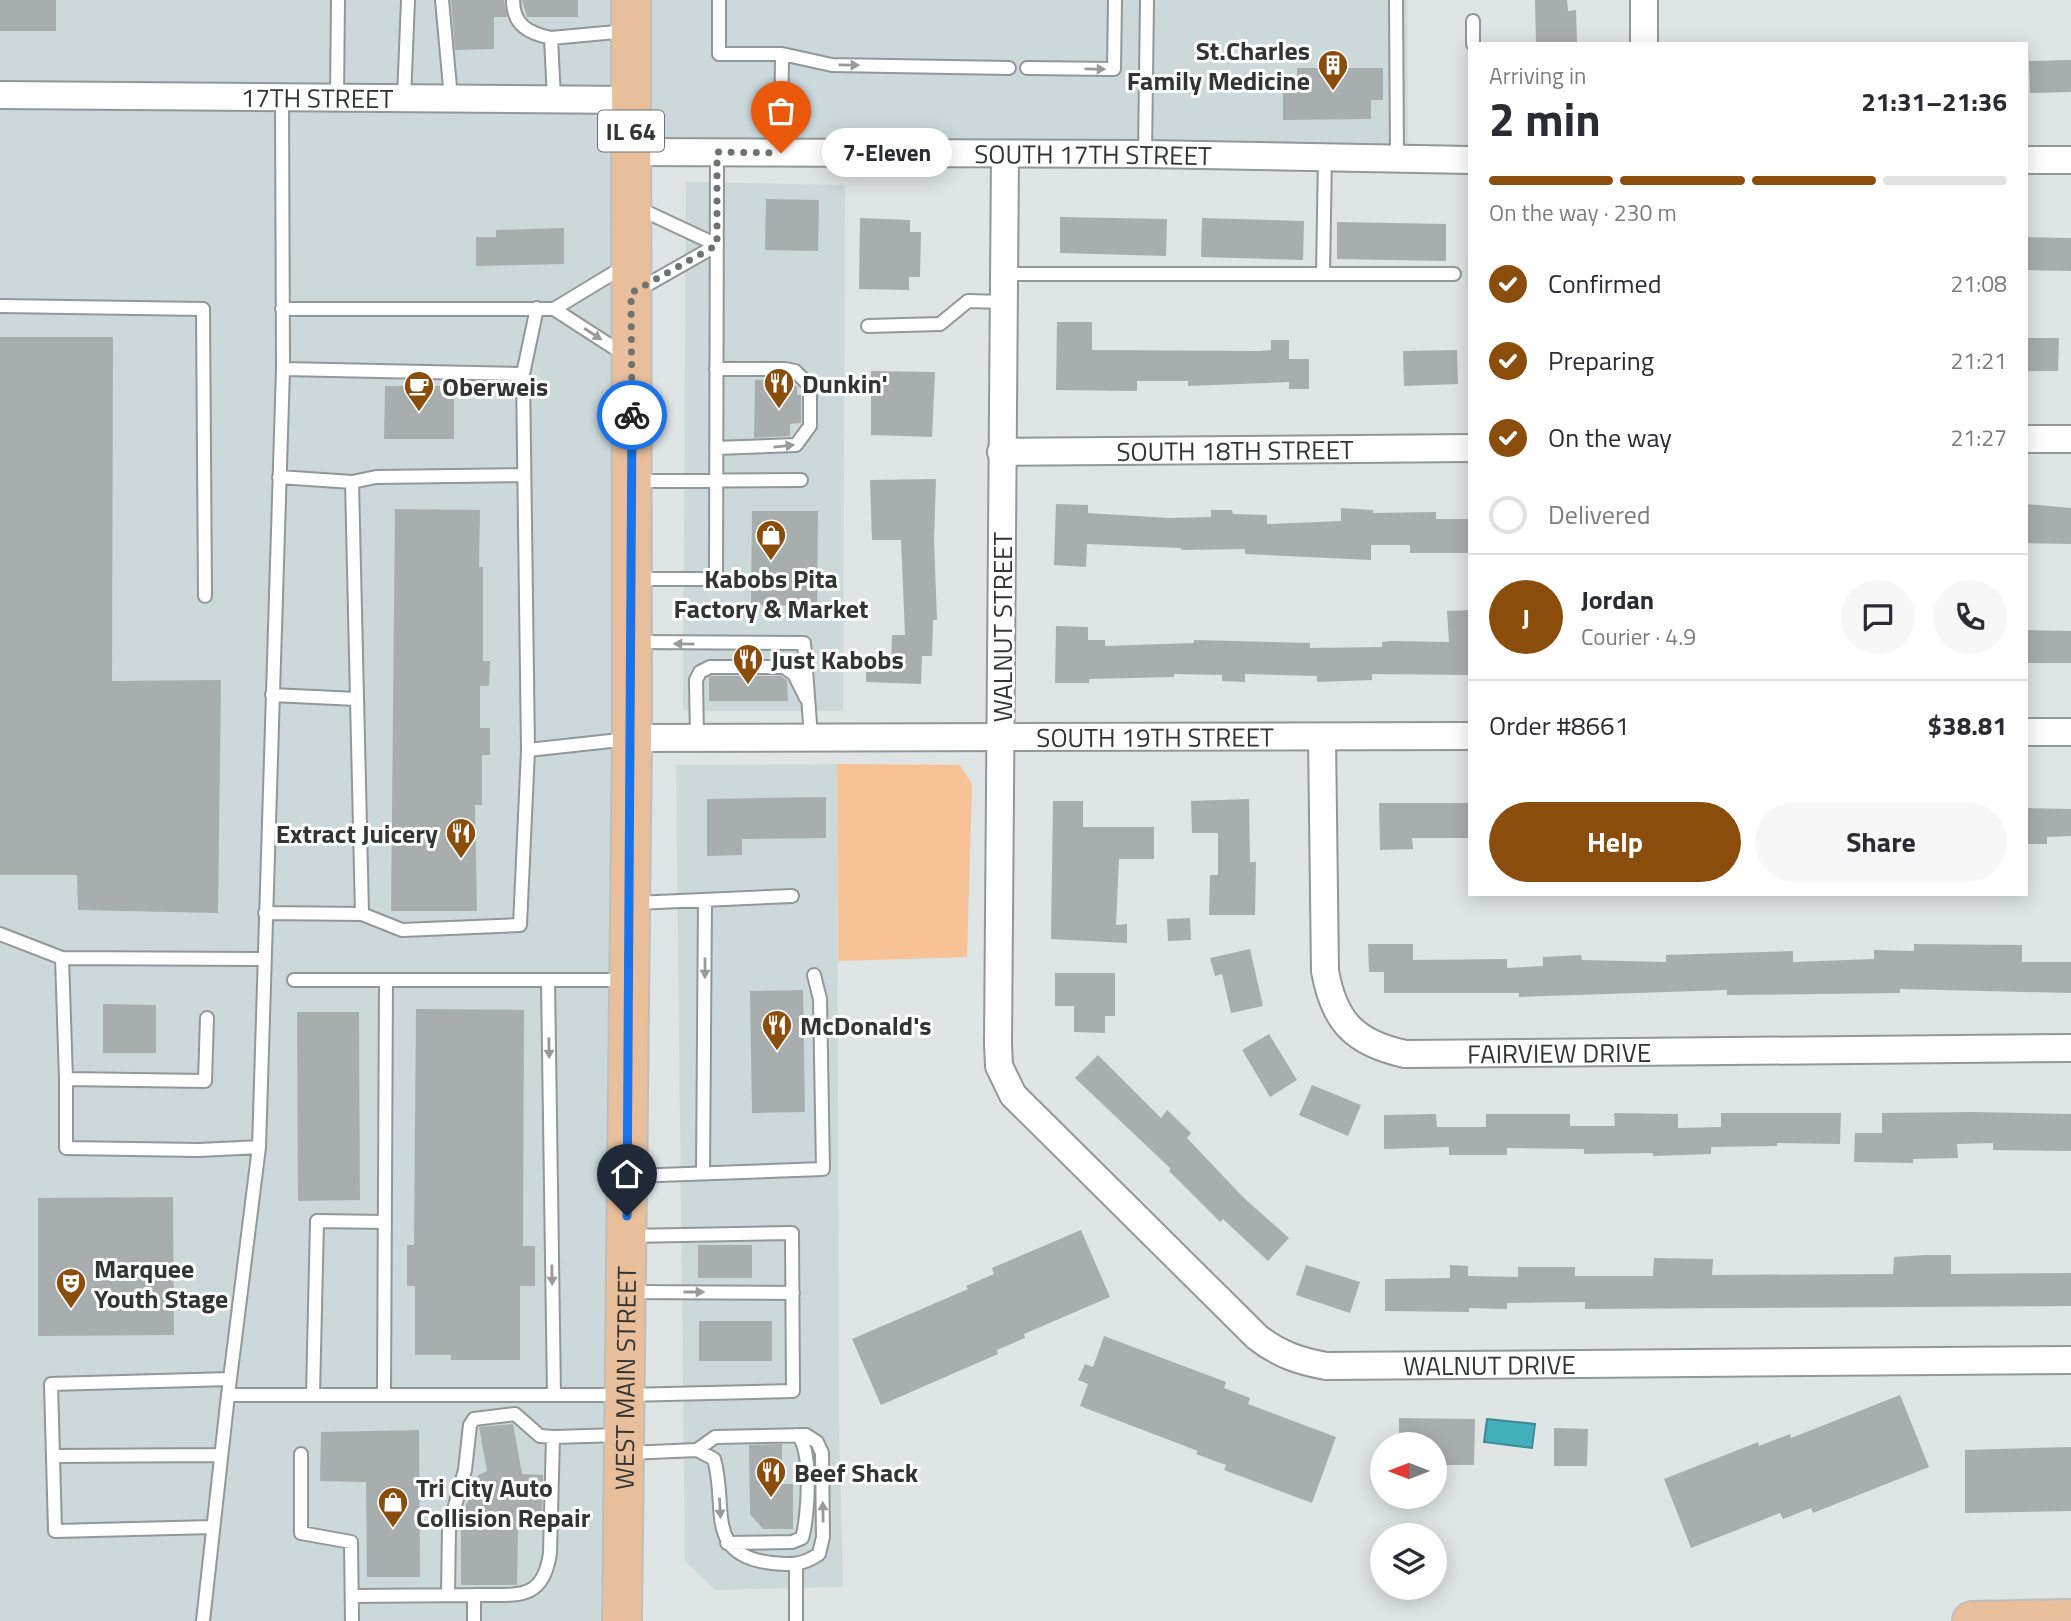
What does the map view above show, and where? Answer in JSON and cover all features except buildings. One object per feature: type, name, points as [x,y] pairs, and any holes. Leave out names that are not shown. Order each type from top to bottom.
[{"type":"main road","name":"WEST MAIN STREET","points":[[622,1621],[632,738],[631,15]]},
{"type":"main road","points":[[1972,1621],[2071,1619]]},
{"type":"street","points":[[1644,0],[1644,42]]},
{"type":"street","name":"17TH STREET","points":[[0,95],[632,100]]},
{"type":"street","name":"SOUTH 17TH STREET","points":[[631,152],[1145,154],[1468,160]]},
{"type":"street","name":"WALNUT STREET","points":[[1005,155],[1001,452],[1003,737],[998,1044],[999,1066],[1013,1096]]},
{"type":"street","points":[[2028,160],[2071,160]]},
{"type":"street","points":[[2028,439],[2071,439]]},
{"type":"street","name":"SOUTH 18TH STREET","points":[[1001,452],[1468,448]]},
{"type":"street","points":[[2028,732],[2071,732]]},
{"type":"street","name":"SOUTH 19TH STREET","points":[[632,738],[1468,736]]},
{"type":"street","name":"FAIRVIEW DRIVE","points":[[1322,737],[1325,971],[1329,994],[1340,1017],[1354,1033],[1378,1048],[1419,1054],[2071,1048]]},
{"type":"street","name":"WALNUT DRIVE","points":[[1013,1096],[1257,1337],[1301,1362],[1326,1366],[2071,1360]]},
{"type":"lane","points":[[337,97],[338,0]]},
{"type":"lane","points":[[404,98],[408,0]]},
{"type":"lane","points":[[442,0],[451,98]]},
{"type":"lane","points":[[513,0],[513,15],[522,27],[551,38],[631,15]]},
{"type":"lane","points":[[719,0],[719,54],[782,54],[832,65],[1009,68]]},
{"type":"lane","points":[[1027,68],[1114,69],[1115,0]]},
{"type":"lane","points":[[1145,154],[1147,0]]},
{"type":"lane","points":[[1396,0],[1397,158]]},
{"type":"lane","points":[[1473,21],[1473,42]]},
{"type":"lane","points":[[551,38],[554,99]]},
{"type":"lane","points":[[781,153],[782,54]]},
{"type":"lane","points":[[203,1621],[259,1147],[282,369],[282,97]]},
{"type":"lane","points":[[632,579],[716,579],[717,152]]},
{"type":"lane","points":[[1323,274],[1325,157]]},
{"type":"lane","points":[[631,205],[717,245]]},
{"type":"lane","points":[[282,309],[554,309],[717,245]]},
{"type":"lane","points":[[1003,274],[1454,274]]},
{"type":"lane","points":[[868,326],[940,324],[968,301],[1003,302]]},
{"type":"lane","points":[[0,306],[203,309],[205,596]]},
{"type":"lane","points":[[265,913],[362,914],[402,930],[520,926],[528,750],[523,374],[537,308]]},
{"type":"lane","points":[[554,309],[632,359]]},
{"type":"lane","points":[[282,369],[523,374]]},
{"type":"lane","points":[[716,369],[785,369],[795,371],[810,386],[810,426],[796,445],[716,448]]},
{"type":"lane","points":[[279,477],[352,482],[376,477],[524,475]]},
{"type":"lane","points":[[632,481],[801,481]]},
{"type":"lane","points":[[352,482],[362,914]]},
{"type":"lane","points":[[632,641],[709,644],[804,643],[811,737]]},
{"type":"lane","points":[[709,644],[709,667]]},
{"type":"lane","points":[[697,738],[696,680],[700,672],[709,667],[784,667],[794,674],[809,705]]},
{"type":"lane","points":[[272,695],[357,699]]},
{"type":"lane","points":[[528,750],[632,738]]},
{"type":"lane","points":[[630,903],[792,896]]},
{"type":"lane","points":[[704,1173],[705,900]]},
{"type":"lane","points":[[0,934],[62,958],[264,959]]},
{"type":"lane","points":[[62,958],[66,1148],[199,1150],[259,1147]]},
{"type":"lane","points":[[627,1176],[822,1169],[820,999],[814,975]]},
{"type":"lane","points":[[294,980],[629,980]]},
{"type":"lane","points":[[384,1395],[386,980]]},
{"type":"lane","points":[[548,980],[554,1395]]},
{"type":"lane","points":[[66,1079],[205,1081],[207,1018]]},
{"type":"lane","points":[[313,1395],[317,1222],[384,1222]]},
{"type":"lane","points":[[228,1395],[625,1395],[793,1391],[792,1233],[626,1236]]},
{"type":"lane","points":[[626,1292],[793,1293]]},
{"type":"lane","points":[[214,1527],[55,1531],[51,1384],[230,1379]]},
{"type":"lane","points":[[448,1595],[449,1527],[465,1470],[470,1425],[474,1419],[515,1414],[540,1436],[697,1450],[714,1459],[719,1476],[721,1527],[727,1543],[737,1553],[752,1560],[796,1565],[819,1554],[823,1537],[822,1453],[817,1442],[806,1435],[715,1437],[697,1450]]},
{"type":"lane","points":[[727,1543],[792,1542],[802,1538],[806,1525],[806,1448],[797,1435]]},
{"type":"lane","points":[[352,1596],[526,1593],[541,1583],[548,1571],[550,1553],[553,1437]]},
{"type":"lane","points":[[302,1454],[301,1533],[351,1542],[352,1621]]},
{"type":"lane","points":[[53,1456],[221,1455]]},
{"type":"lane","points":[[796,1565],[796,1621]]},
{"type":"lane","points":[[474,1595],[474,1621]]},
{"type":"shaded area","points":[[0,0],[626,0],[625,94],[0,87]]},
{"type":"shaded area","points":[[642,0],[1407,0],[1408,149],[641,143]]},
{"type":"shaded area","points":[[0,105],[620,109],[613,1621],[0,1621]]},
{"type":"shaded area","points":[[686,182],[845,185],[843,711],[683,711]]},
{"type":"shaded area","points":[[837,764],[839,1419],[843,1587],[716,1590],[685,1561],[676,765]]},
{"type":"shaded area","points":[[837,764],[960,765],[972,784],[967,957],[838,961]]},
{"type":"water","points":[[1487,1419],[1535,1424],[1532,1448],[1484,1442]]},
{"type":"way so far","points":[[632,415],[631,293],[717,245],[717,152],[781,153]]},
{"type":"place","name":"St.Charles Family Medicine","points":[[1333,92]]},
{"type":"place","name":"7-Eleven","points":[[781,153]]},
{"type":"place","name":"Dunkin'","points":[[779,410]]},
{"type":"place","name":"Oberweis","points":[[419,413]]},
{"type":"place","name":"Kabobs Pita Factory & Market","points":[[771,562]]},
{"type":"place","name":"Just Kabobs","points":[[748,686]]},
{"type":"place","name":"Extract Juicery","points":[[461,860]]},
{"type":"place","name":"McDonald's","points":[[777,1052]]},
{"type":"place","name":"Marquee Youth Stage","points":[[71,1310]]},
{"type":"place","name":"Beef Shack","points":[[771,1499]]},
{"type":"place","name":"Tri City Auto Collision Repair","points":[[393,1529]]},
{"type":"route","points":[[627,1216],[632,415]]}]
